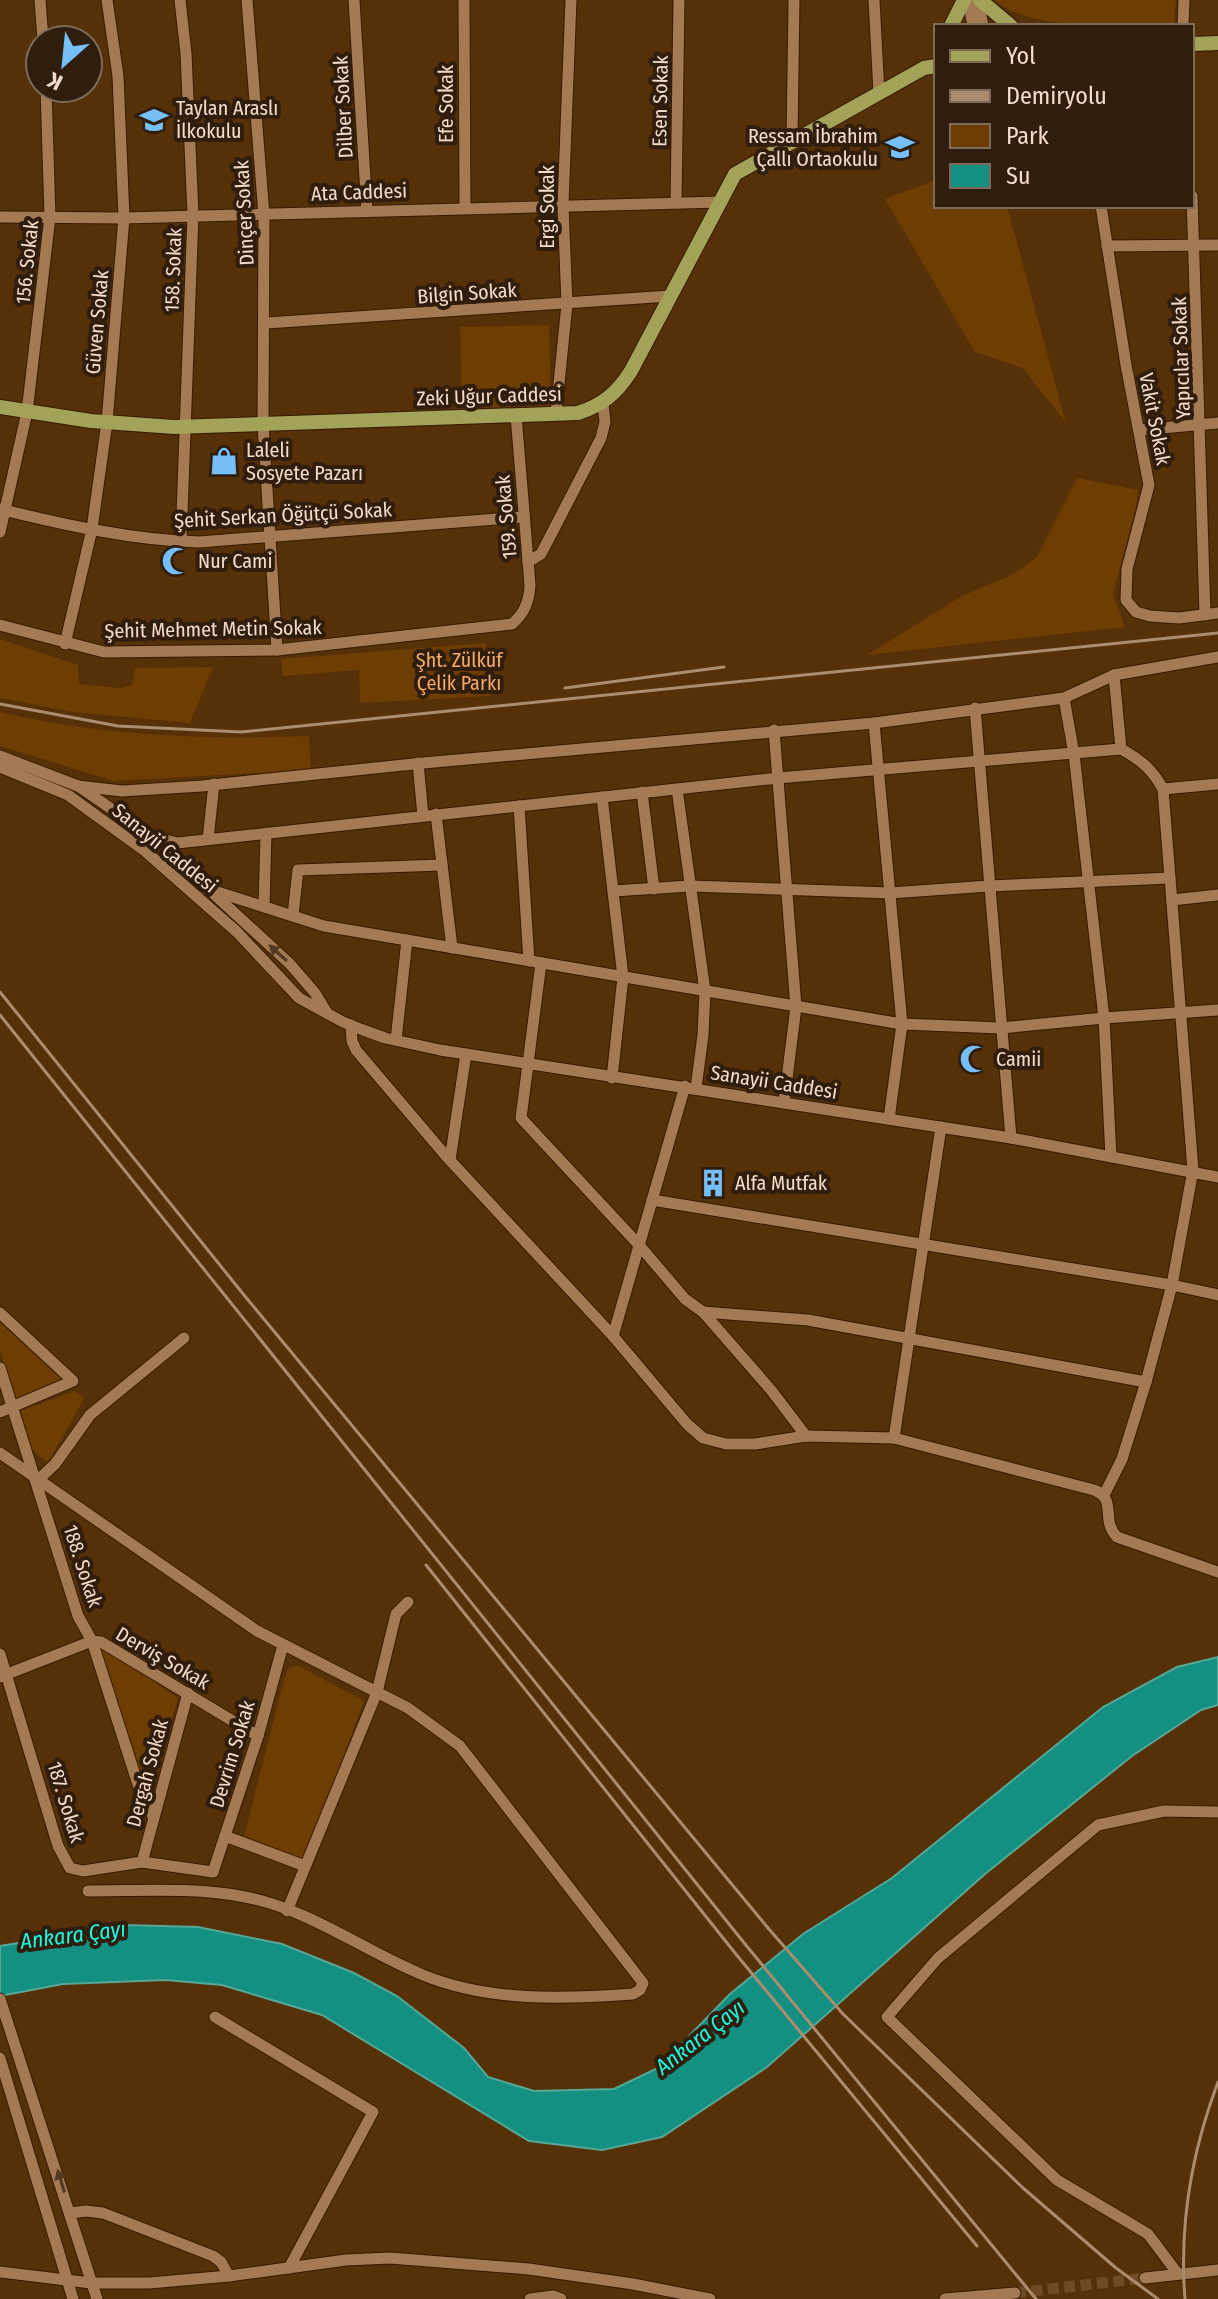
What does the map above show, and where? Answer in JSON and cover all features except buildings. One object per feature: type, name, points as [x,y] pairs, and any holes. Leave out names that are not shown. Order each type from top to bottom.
[{"type":"main road","points":[[952,24],[966,0]]},
{"type":"main road","points":[[979,0],[1009,24]]},
{"type":"main road","points":[[1194,44],[1218,43]]},
{"type":"main road","points":[[603,403],[619,389],[631,371],[735,174],[925,69]]},
{"type":"main road","name":"Zeki Uğur Caddesi","points":[[0,407],[107,422],[185,427],[578,413],[603,403]]},
{"type":"street","points":[[40,0],[42,24]]},
{"type":"street","name":"Güven Sokak","points":[[65,644],[92,529],[107,422],[124,218],[118,76],[107,0]]},
{"type":"street","name":"158. Sokak","points":[[180,0],[186,53],[193,215],[181,541]]},
{"type":"street","name":"Dinçer Sokak","points":[[247,0],[264,215],[266,323],[263,424],[277,650]]},
{"type":"street","name":"Dilber Sokak","points":[[354,0],[367,211]]},
{"type":"street","name":"Efe Sokak","points":[[464,0],[465,208]]},
{"type":"street","name":"Ergi Sokak","points":[[556,413],[567,304],[563,205],[571,0]]},
{"type":"street","name":"Esen Sokak","points":[[676,203],[679,0]]},
{"type":"street","points":[[792,140],[794,0]]},
{"type":"street","points":[[874,0],[879,93]]},
{"type":"street","points":[[966,0],[972,24]]},
{"type":"street","points":[[979,0],[983,24]]},
{"type":"street","points":[[1183,24],[1184,0]]},
{"type":"street","name":"156. Sokak","points":[[0,532],[27,412],[50,217],[46,104]]},
{"type":"street","name":"Ata Caddesi","points":[[0,217],[124,218],[720,202]]},
{"type":"street","name":"Vakit Sokak","points":[[1101,208],[1149,485],[1127,569],[1126,600],[1136,612],[1150,616],[1179,618],[1212,614]]},
{"type":"street","name":"Yapıcılar Sokak","points":[[1193,208],[1212,614]]},
{"type":"street","points":[[1107,246],[1218,245]]},
{"type":"street","name":"Bilgin Sokak","points":[[266,323],[670,296]]},
{"type":"street","points":[[528,562],[541,554],[601,438],[605,422],[603,403]]},
{"type":"street","name":"159. Sokak","points":[[516,415],[529,595],[522,615]]},
{"type":"street","points":[[1139,430],[1218,423]]},
{"type":"street","name":"Şehit Serkan Öğütçü Sokak","points":[[3,509],[92,529],[181,541],[523,517]]},
{"type":"street","name":"Şehit Mehmet Metin Sokak","points":[[0,625],[104,652],[277,650],[501,627],[512,624],[522,615]]},
{"type":"street","points":[[78,786],[122,791],[214,784],[874,723],[1064,698],[1114,675],[1218,657]]},
{"type":"street","points":[[1114,675],[1121,749]]},
{"type":"street","points":[[1064,698],[1074,754],[1104,1018],[1111,1157]]},
{"type":"street","points":[[975,708],[1011,1138]]},
{"type":"street","points":[[874,723],[902,1024],[889,1119]]},
{"type":"street","points":[[774,730],[796,1007],[784,1102]]},
{"type":"street","points":[[151,836],[177,843],[778,778],[1121,749],[1148,766],[1163,789],[1193,1170],[1172,1285],[1146,1382],[1122,1459],[1104,1495]]},
{"type":"street","name":"Sanayii Caddesi","points":[[0,756],[78,786],[151,836],[290,964],[315,993],[327,1013]]},
{"type":"street","points":[[418,763],[423,816]]},
{"type":"street","name":"Sanayii Caddesi","points":[[0,767],[68,795],[145,851],[237,932],[299,998],[351,1025],[396,1040],[466,1054],[1011,1138],[1218,1177]]},
{"type":"street","points":[[208,839],[214,784]]},
{"type":"street","points":[[1163,789],[1218,784]]},
{"type":"street","points":[[613,1336],[652,1200],[691,1087],[703,1035],[705,991],[677,789]]},
{"type":"street","points":[[642,792],[654,889]]},
{"type":"street","points":[[602,797],[623,977],[612,1078]]},
{"type":"street","points":[[519,806],[535,962],[521,1118],[685,1299],[703,1312],[771,1390],[806,1436]]},
{"type":"street","points":[[436,814],[452,948]]},
{"type":"street","points":[[264,906],[266,833]]},
{"type":"street","points":[[293,915],[298,870],[442,865]]},
{"type":"street","points":[[613,891],[690,886],[890,893],[1170,878]]},
{"type":"street","points":[[205,888],[324,926],[902,1024],[1001,1028],[1218,1010]]},
{"type":"street","points":[[1172,900],[1218,895]]},
{"type":"street","points":[[396,1040],[407,940]]},
{"type":"street","points":[[351,1025],[356,1050],[450,1160],[613,1336],[687,1424],[703,1438],[726,1444],[755,1444],[806,1436],[894,1438],[1094,1490],[1104,1495],[1108,1505],[1108,1524],[1117,1537],[1218,1572]]},
{"type":"street","points":[[450,1160],[466,1054]]},
{"type":"street","points":[[894,1438],[941,1127]]},
{"type":"street","points":[[652,1200],[1218,1295]]},
{"type":"street","points":[[703,1312],[808,1320],[1146,1382]]},
{"type":"street","points":[[0,1313],[73,1381],[6,1410]]},
{"type":"street","points":[[37,1481],[55,1464],[90,1415],[184,1338]]},
{"type":"street","name":"188. Sokak","points":[[0,1368],[6,1410],[37,1481],[78,1616],[92,1641],[142,1797],[153,1816]]},
{"type":"street","points":[[0,1453],[257,1631],[408,1708],[460,1746],[643,1983],[640,1990],[633,1994],[561,1999],[483,1992],[425,1975],[287,1911],[246,1897],[162,1890],[88,1891]]},
{"type":"street","points":[[287,1911],[377,1692],[396,1614],[408,1602]]},
{"type":"street","name":"Derviş Sokak","points":[[3,1676],[92,1641],[101,1642],[258,1736]]},
{"type":"street","name":"Devrim Sokak","points":[[213,1872],[258,1736],[283,1645]]},
{"type":"street","name":"187. Sokak","points":[[0,1654],[3,1676],[58,1846],[70,1868],[83,1871],[142,1862],[213,1872]]},
{"type":"street","name":"Dergah Sokak","points":[[142,1862],[188,1693]]},
{"type":"street","points":[[1178,2274],[1148,2234],[1057,2180],[887,2017],[938,1958],[1098,1825],[1164,1811],[1218,1812]]},
{"type":"street","points":[[225,1836],[305,1866]]},
{"type":"street","points":[[0,1999],[97,2299]]},
{"type":"street","points":[[215,2017],[373,2112],[289,2268]]},
{"type":"street","points":[[0,2058],[73,2299]]},
{"type":"street","points":[[70,2213],[103,2213],[213,2256],[221,2262],[229,2276]]},
{"type":"street","points":[[0,2272],[91,2283],[149,2283],[346,2260],[390,2258],[529,2269],[710,2299]]},
{"type":"street","points":[[1145,2278],[1218,2270]]},
{"type":"street","points":[[945,2299],[1015,2293]]},
{"type":"street","points":[[530,2299],[553,2296],[561,2299]]},
{"type":"green space","points":[[994,0],[1176,0],[1174,24],[1054,22],[1010,10]]},
{"type":"green space","points":[[934,181],[934,208],[1008,208],[1066,423],[1023,368],[975,352],[885,199]]},
{"type":"green space","points":[[549,325],[551,406],[462,408],[460,327]]},
{"type":"green space","points":[[1077,478],[1138,490],[1113,595],[1125,627],[867,655],[962,596],[1012,575],[1037,557]]},
{"type":"green space","points":[[0,639],[78,665],[79,684],[120,688],[132,685],[135,668],[213,667],[190,723],[72,712],[0,698]]},
{"type":"green space","name":"Şht. Zülküf Çelik Parkı","points":[[486,643],[490,696],[360,703],[359,670],[283,676],[281,659]]},
{"type":"green space","points":[[0,712],[77,726],[153,734],[309,736],[311,770],[114,781],[0,746]]},
{"type":"green space","points":[[0,1322],[64,1381],[15,1400],[0,1349]]},
{"type":"green space","points":[[75,1391],[84,1399],[48,1462],[32,1450],[20,1411]]},
{"type":"green space","points":[[103,1647],[178,1698],[151,1793],[147,1797],[98,1652]]},
{"type":"green space","points":[[297,1665],[364,1701],[306,1858],[302,1860],[244,1837],[285,1676],[288,1669]]},
{"type":"water","name":"Ankara Çayı","points":[[1218,1657],[1218,1705],[1201,1710],[1132,1756],[985,1874],[767,2067],[662,2137],[602,2150],[529,2141],[322,2015],[222,1985],[166,1980],[63,1984],[0,1996],[0,1946],[125,1925],[198,1927],[282,1944],[354,1973],[397,1996],[464,2048],[488,2077],[534,2091],[614,2089],[658,2068],[730,1994],[803,1934],[892,1878],[1103,1707],[1177,1667]]},
{"type":"tunnel","points":[[1015,2293],[1145,2278]]},
{"type":"railway","points":[[0,704],[118,726],[241,732],[1218,633]]},
{"type":"railway","points":[[565,688],[724,667]]},
{"type":"railway","points":[[0,992],[244,1295],[768,1928],[843,2014],[1023,2188],[1116,2268],[1158,2299]]},
{"type":"railway","points":[[0,1015],[745,1944],[1036,2299]]},
{"type":"railway","points":[[426,1565],[735,1953],[977,2246]]},
{"type":"railway","points":[[1185,2299],[1184,2244],[1190,2189],[1201,2135],[1218,2082]]},
{"type":"place","name":"Taylan Araslı İlkokulu","points":[[154,120]]},
{"type":"place","name":"Ressam İbrahim Çallı Ortaokulu","points":[[900,147]]},
{"type":"place","name":"Laleli Sosyete Pazarı","points":[[224,461]]},
{"type":"place","name":"Nur Cami","points":[[176,561]]},
{"type":"place","name":"Camii","points":[[974,1059]]},
{"type":"place","name":"Alfa Mutfak","points":[[713,1183]]}]
